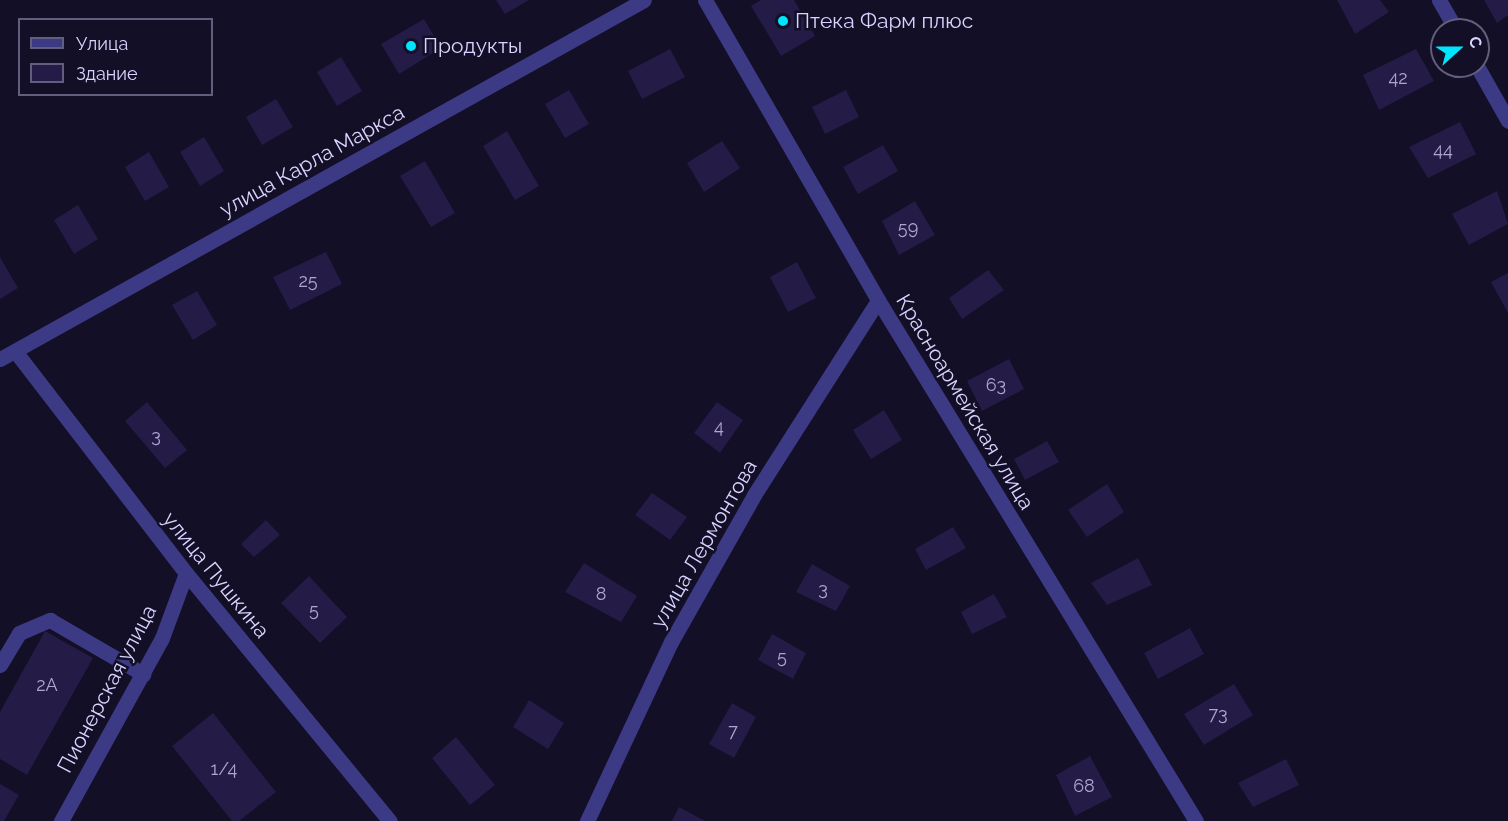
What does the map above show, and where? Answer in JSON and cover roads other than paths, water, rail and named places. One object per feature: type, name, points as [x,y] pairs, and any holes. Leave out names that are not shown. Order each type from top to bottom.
[{"type":"street","name":"улица Карла Маркса","points":[[0,359],[644,0]]},
{"type":"street","name":"Красноармейская улица","points":[[705,0],[878,300],[1196,821]]},
{"type":"street","points":[[1439,0],[1449,18]]},
{"type":"street","points":[[1484,78],[1508,121]]},
{"type":"street","name":"улица Лермонтова","points":[[587,821],[671,642],[754,495],[878,300]]},
{"type":"street","name":"улица Пушкина","points":[[15,351],[186,573],[390,821]]},
{"type":"street","name":"Пионерская улица","points":[[61,821],[162,638],[186,573]]},
{"type":"street","points":[[0,665],[19,633],[50,620],[143,674]]},
{"type":"place","name":"Птека Фарм плюс","points":[[783,21]]},
{"type":"place","name":"Продукты","points":[[411,46]]}]
